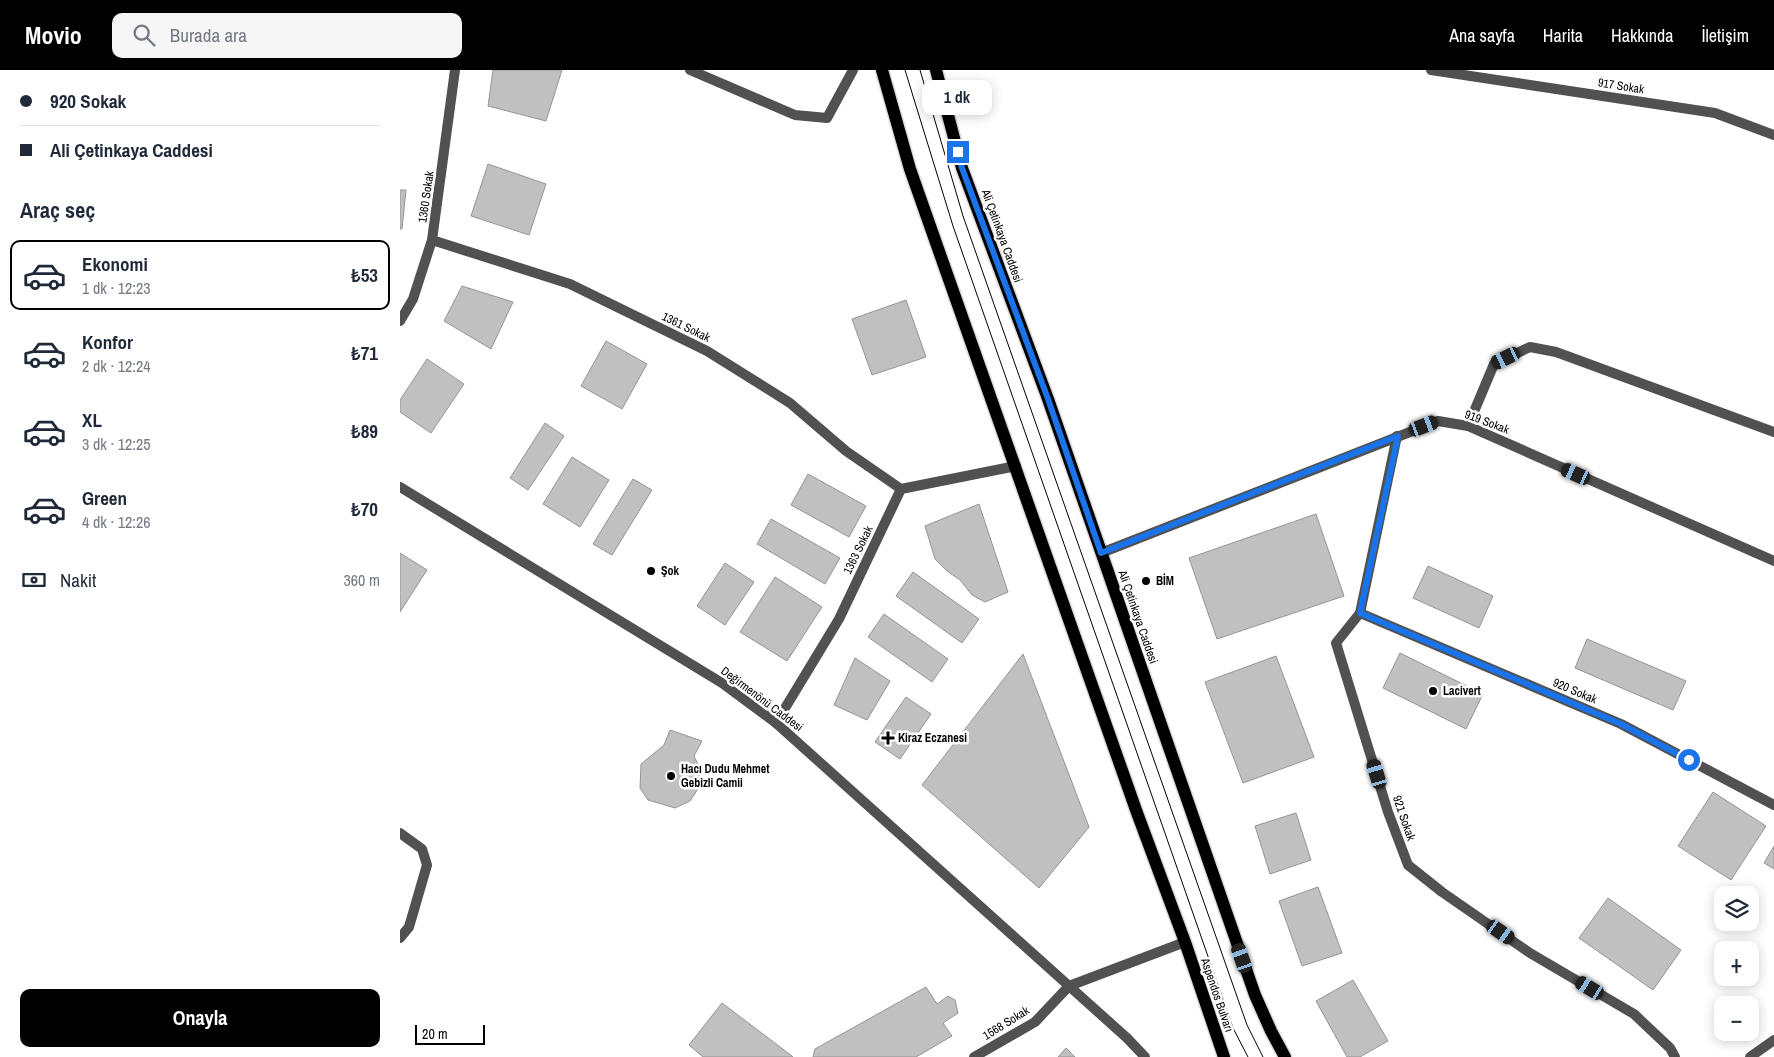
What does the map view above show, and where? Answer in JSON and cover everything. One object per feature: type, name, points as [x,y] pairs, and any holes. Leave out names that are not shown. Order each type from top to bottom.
[{"type":"main road","name":"Aspendos Bulvarı","points":[[882,70],[910,169],[1136,810],[1185,942],[1224,1057]]},
{"type":"main road","name":"Ali Çetinkaya Caddesi","points":[[936,70],[962,168],[1048,399],[1255,995],[1285,1057]]},
{"type":"street","name":"1360 Sokak","points":[[400,321],[413,299],[432,240],[456,70]]},
{"type":"street","points":[[690,70],[795,115],[826,118],[853,70]]},
{"type":"street","name":"917 Sokak","points":[[1431,70],[1715,113],[1774,135]]},
{"type":"street","name":"1361 Sokak","points":[[432,240],[570,284],[707,351],[790,403],[846,451],[901,489]]},
{"type":"street","points":[[1468,426],[1494,364],[1530,346],[1556,352],[1774,432]]},
{"type":"street","name":"919 Sokak","points":[[1101,553],[1438,421],[1468,426],[1774,561]]},
{"type":"street","name":"921 Sokak","points":[[1398,436],[1360,613],[1336,643],[1388,812],[1408,865],[1442,892],[1530,953],[1634,1014],[1670,1048],[1675,1057]]},
{"type":"street","points":[[901,489],[1016,466]]},
{"type":"street","name":"Değirmenönü Caddesi","points":[[400,488],[722,683],[776,723],[1018,938],[1128,1038],[1145,1057]]},
{"type":"street","name":"1363 Sokak","points":[[776,723],[838,619],[901,489]]},
{"type":"street","name":"920 Sokak","points":[[1360,613],[1621,724],[1774,805]]},
{"type":"street","points":[[400,833],[422,849],[427,865],[409,927],[400,938]]},
{"type":"street","points":[[1069,986],[1185,942]]},
{"type":"street","name":"1568 Sokak","points":[[974,1057],[1035,1022],[1069,986]]},
{"type":"street","points":[[1750,1057],[1774,1040]]},
{"type":"building","points":[[493,70],[562,70],[546,121],[488,106]]},
{"type":"building","points":[[488,164],[546,184],[529,235],[471,216]]},
{"type":"building","points":[[400,190],[406,190],[402,229],[400,229]]},
{"type":"building","points":[[462,286],[513,302],[491,349],[444,321]]},
{"type":"building","points":[[906,300],[926,357],[872,375],[852,319]]},
{"type":"building","points":[[606,341],[647,364],[622,409],[581,386]]},
{"type":"building","points":[[427,359],[464,384],[431,433],[400,412],[400,400]]},
{"type":"building","points":[[545,423],[564,436],[528,490],[510,478]]},
{"type":"building","points":[[572,457],[609,480],[580,527],[543,504]]},
{"type":"building","points":[[808,474],[866,506],[849,537],[791,505]]},
{"type":"building","points":[[633,479],[652,490],[612,555],[593,544]]},
{"type":"building","points":[[979,504],[1008,592],[985,602],[972,595],[960,580],[935,559],[925,526]]},
{"type":"building","points":[[1316,514],[1344,596],[1217,639],[1189,558]]},
{"type":"building","points":[[771,519],[840,558],[825,584],[757,544]]},
{"type":"building","points":[[400,553],[427,570],[400,612]]},
{"type":"building","points":[[725,563],[754,582],[725,625],[697,606]]},
{"type":"building","points":[[1428,566],[1493,596],[1479,628],[1413,598]]},
{"type":"building","points":[[913,572],[979,619],[962,643],[896,596]]},
{"type":"building","points":[[775,577],[822,607],[787,661],[740,632]]},
{"type":"building","points":[[884,614],[948,659],[932,682],[868,637]]},
{"type":"building","points":[[1587,639],[1686,681],[1673,710],[1575,668]]},
{"type":"building","name":"Lacivert","points":[[1400,653],[1483,694],[1466,729],[1383,688]]},
{"type":"building","points":[[1023,654],[1089,827],[1039,888],[922,785]]},
{"type":"building","points":[[1276,656],[1314,757],[1243,783],[1205,682]]},
{"type":"building","points":[[855,658],[890,681],[867,720],[834,705]]},
{"type":"building","points":[[906,697],[931,714],[900,759],[875,742]]},
{"type":"building","name":"Hacı Dudu Mehmet Gebizli Camii","points":[[670,730],[702,741],[694,756],[700,769],[701,784],[690,801],[675,808],[648,800],[640,788],[641,764],[664,745]]},
{"type":"building","points":[[1713,792],[1766,826],[1731,880],[1678,846]]},
{"type":"building","points":[[1296,813],[1311,860],[1270,874],[1255,826]]},
{"type":"building","points":[[1774,846],[1774,869],[1764,863]]},
{"type":"building","points":[[1318,887],[1342,953],[1302,966],[1279,901]]},
{"type":"building","points":[[1608,898],[1681,950],[1653,990],[1579,938]]},
{"type":"building","points":[[1353,980],[1388,1041],[1360,1057],[1347,1057],[1316,1001]]},
{"type":"building","points":[[926,987],[937,1004],[948,996],[955,1000],[958,1013],[943,1023],[952,1036],[916,1057],[813,1057],[815,1049]]},
{"type":"building","points":[[722,1003],[793,1057],[703,1057],[689,1045]]},
{"type":"building","points":[[1066,1048],[1075,1057],[1058,1057]]},
{"type":"tram line","points":[[905,70],[953,226],[1233,1028],[1248,1057]]},
{"type":"tram line","points":[[920,70],[963,216],[1247,1025],[1263,1057]]},
{"type":"place","name":"Şok","points":[[651,571]]},
{"type":"place","name":"BİM","points":[[1146,581]]},
{"type":"place","name":"Lacivert","points":[[1433,691]]},
{"type":"place","name":"Kiraz Eczanesi","points":[[888,738]]},
{"type":"place","name":"Hacı Dudu Mehmet Gebizli Camii","points":[[671,776]]},
{"type":"route","points":[[958,152],[962,168],[1048,399],[1101,553],[1398,436],[1360,613],[1621,724],[1689,760]]}]
